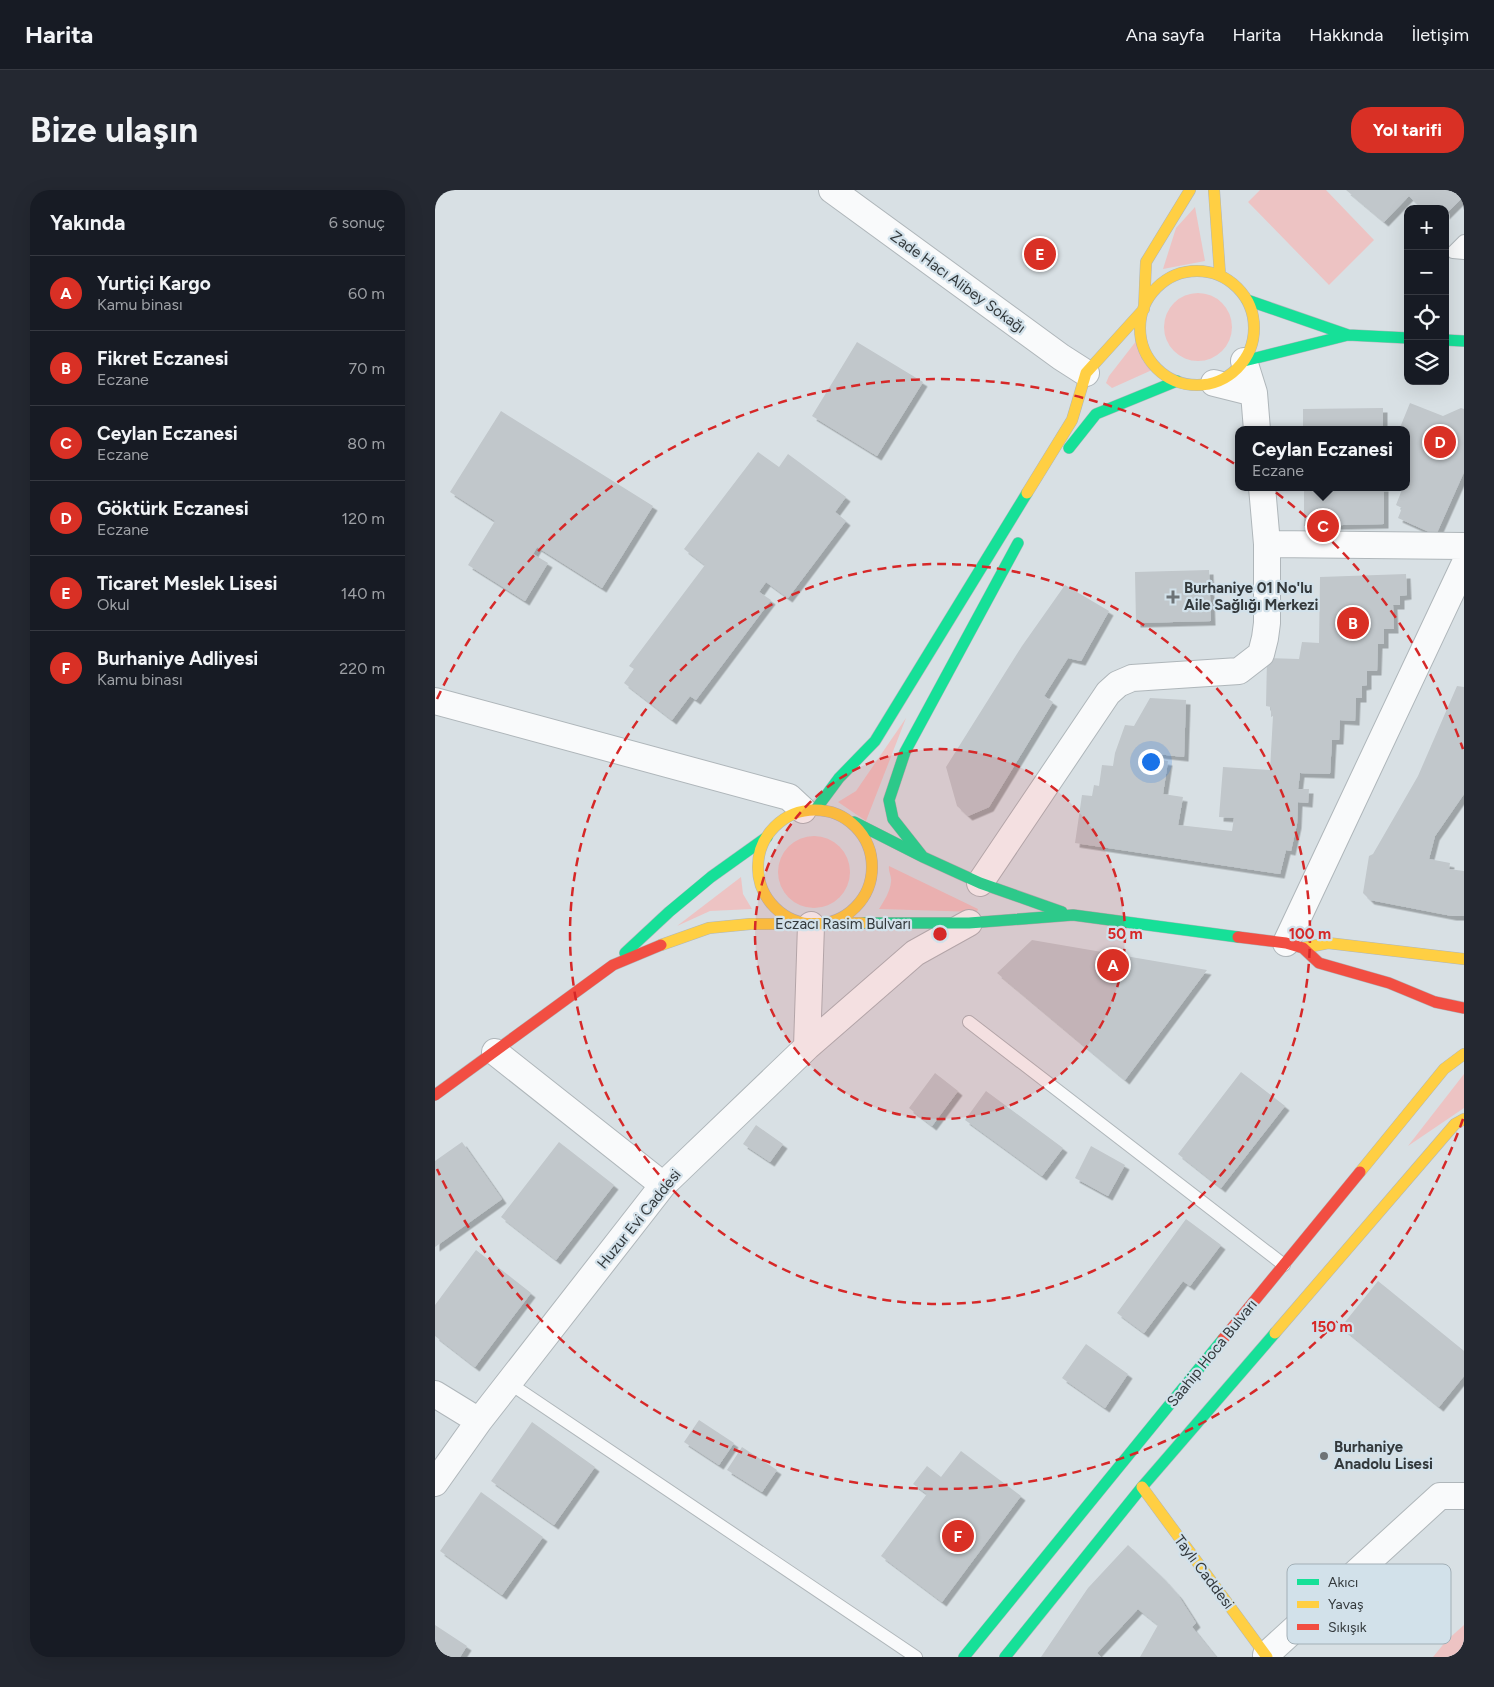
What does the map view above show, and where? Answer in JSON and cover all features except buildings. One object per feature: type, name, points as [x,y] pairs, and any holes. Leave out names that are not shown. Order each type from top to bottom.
[{"type":"main road","points":[[809,810],[875,741],[1072,420],[1086,373],[1144,309],[1151,295],[1161,284],[1189,271],[1205,271],[1220,275],[1231,281],[1247,300],[1253,315],[1254,331],[1251,346],[1244,360],[1231,374],[1214,382],[1195,385],[1177,381],[1162,372],[1150,360],[1143,343],[1140,326],[1144,309],[1146,262],[1190,190]]},
{"type":"main road","points":[[1214,190],[1220,275]]},
{"type":"main road","points":[[1247,300],[1348,335],[1404,338]]},
{"type":"main road","points":[[1244,360],[1348,335]]},
{"type":"main road","points":[[1449,340],[1464,341]]},
{"type":"main road","points":[[1066,454],[1096,414],[1177,381]]},
{"type":"main road","points":[[923,857],[893,819],[889,800],[905,752],[1023,533]]},
{"type":"main road","points":[[848,819],[861,832],[870,849],[873,868],[869,886],[860,902],[847,915],[829,923],[811,924],[793,920],[778,911],[766,897],[759,880],[758,862],[763,844],[772,828],[785,818],[809,810],[833,812],[848,819],[923,857],[980,883],[1073,916]]},
{"type":"main road","points":[[613,965],[676,906],[711,877],[767,837]]},
{"type":"main road","name":"Eczacı Rasim Bulvarı","points":[[435,1095],[613,965],[663,944],[709,928],[750,924],[969,923],[1073,916],[1295,946]]},
{"type":"main road","points":[[1295,946],[1328,943],[1464,959]]},
{"type":"main road","points":[[1295,946],[1319,963],[1389,983],[1435,1002],[1464,1008]]},
{"type":"main road","name":"Saahip Hoca Bulvarı","points":[[964,1657],[1444,1068],[1464,1054]]},
{"type":"main road","points":[[1005,1657],[1142,1487],[1455,1124],[1464,1119]]},
{"type":"main road","name":"Taylı Caddesi","points":[[1142,1487],[1267,1656]]},
{"type":"street","name":"Zade Hacı Alibey Sokağı","points":[[832,190],[1061,357],[1086,373]]},
{"type":"street","points":[[1244,360],[1254,393],[1257,426]]},
{"type":"street","points":[[1214,382],[1254,393]]},
{"type":"street","points":[[980,883],[1108,693],[1118,684],[1132,678],[1239,671],[1261,654],[1267,623],[1267,544],[1262,491]]},
{"type":"street","points":[[1267,544],[1464,546]]},
{"type":"street","points":[[1295,946],[1464,566]]},
{"type":"street","points":[[435,701],[789,797],[809,810]]},
{"type":"street","name":"Huzur Evi Caddesi","points":[[435,1483],[479,1421],[663,1185],[807,1047],[915,954],[969,923]]},
{"type":"street","points":[[807,1047],[811,924]]},
{"type":"street","points":[[495,1052],[663,1185]]},
{"type":"street","points":[[435,1394],[479,1421]]},
{"type":"street","points":[[1366,1564],[1439,1496],[1464,1496]]},
{"type":"street","points":[[1267,1656],[1287,1637]]},
{"type":"lane","points":[[1464,242],[1453,252],[1464,253]]},
{"type":"lane","points":[[969,1022],[1284,1264]]},
{"type":"lane","points":[[509,1383],[916,1657]]},
{"type":"shaded area","points":[[1260,190],[1326,190],[1374,240],[1329,285],[1248,202]]},
{"type":"shaded area","points":[[1195,207],[1205,261],[1163,269],[1176,228]]},
{"type":"shaded area","points":[[1198,293],[1211,296],[1222,303],[1229,314],[1232,327],[1229,340],[1222,351],[1211,358],[1198,361],[1185,358],[1174,351],[1167,340],[1164,327],[1167,314],[1174,303],[1185,296]]},
{"type":"shaded area","points":[[1137,340],[1143,361],[1152,370],[1112,388],[1106,383],[1109,376]]},
{"type":"shaded area","points":[[906,718],[866,821],[838,802],[856,791]]},
{"type":"shaded area","points":[[814,836],[834,842],[844,852],[850,872],[844,892],[834,902],[814,908],[794,902],[784,892],[778,872],[784,852],[794,842]]},
{"type":"shaded area","points":[[889,866],[978,909],[977,912],[879,909],[887,896],[890,886]]},
{"type":"shaded area","points":[[741,877],[743,894],[752,909],[710,911],[677,926]]},
{"type":"shaded area","points":[[1464,1074],[1464,1108],[1408,1146]]},
{"type":"shaded area","points":[[1464,1625],[1464,1657],[1433,1657],[1444,1644],[1451,1644],[1451,1637]]},
{"type":"traffic: fast","points":[[1247,300],[1348,335],[1404,338]]},
{"type":"traffic: fast","points":[[1244,361],[1348,335]]},
{"type":"traffic: fast","points":[[1449,340],[1464,341]]},
{"type":"traffic: fast","points":[[1069,448],[1096,414],[1177,381]]},
{"type":"traffic: fast","points":[[816,809],[839,778],[875,741],[1027,493]]},
{"type":"traffic: fast","points":[[923,857],[893,819],[889,800],[905,752],[1018,543]]},
{"type":"traffic: fast","points":[[854,822],[980,883],[1062,912]]},
{"type":"traffic: fast","points":[[625,953],[669,912],[711,877],[767,837]]},
{"type":"traffic: fast","points":[[863,923],[969,923],[1073,915],[1238,937]]},
{"type":"traffic: fast","points":[[1005,1657],[1142,1487],[1275,1333]]},
{"type":"traffic: fast","points":[[964,1657],[1223,1339]]},
{"type":"traffic: slow","points":[[1027,493],[1072,420],[1086,373],[1144,309],[1146,262],[1190,190]]},
{"type":"traffic: slow","points":[[1214,190],[1220,275]]},
{"type":"traffic: slow","points":[[1197,271],[1219,276],[1237,288],[1249,306],[1254,328],[1249,350],[1237,368],[1219,380],[1197,385],[1175,380],[1157,368],[1145,350],[1140,328],[1145,306],[1157,288],[1175,276],[1197,271]]},
{"type":"traffic: slow","points":[[815,810],[837,814],[847,819],[863,835],[868,845],[872,867],[868,889],[863,899],[847,915],[837,920],[815,924],[793,920],[783,915],[767,899],[762,889],[758,867],[762,845],[767,835],[783,819],[793,814],[815,810]]},
{"type":"traffic: slow","points":[[661,945],[709,928],[750,924],[863,923]]},
{"type":"traffic: slow","points":[[1303,948],[1328,943],[1464,959]]},
{"type":"traffic: slow","points":[[1360,1172],[1444,1069],[1464,1054]]},
{"type":"traffic: slow","points":[[1275,1333],[1455,1124],[1464,1119]]},
{"type":"traffic: slow","points":[[1142,1487],[1267,1657]]},
{"type":"traffic: jam","points":[[1238,937],[1286,943],[1303,948],[1319,963],[1389,983],[1435,1002],[1464,1008]]},
{"type":"traffic: jam","points":[[435,1095],[613,965],[661,945]]},
{"type":"traffic: jam","points":[[1223,1339],[1360,1172]]},
{"type":"place","name":"Ticaret Meslek Lisesi","points":[[1040,254]]},
{"type":"place","name":"Göktürk Eczanesi","points":[[1440,442]]},
{"type":"place","name":"Ceylan Eczanesi","points":[[1323,526]]},
{"type":"place","name":"Burhaniye 01 No'lu Aile Sağlığı Merkezi","points":[[1173,597]]},
{"type":"place","name":"Fikret Eczanesi","points":[[1353,623]]},
{"type":"place","name":"Yurtiçi Kargo","points":[[1113,965]]},
{"type":"place","name":"Burhaniye Anadolu Lisesi","points":[[1324,1456]]},
{"type":"place","name":"Burhaniye Adliyesi","points":[[958,1536]]}]
